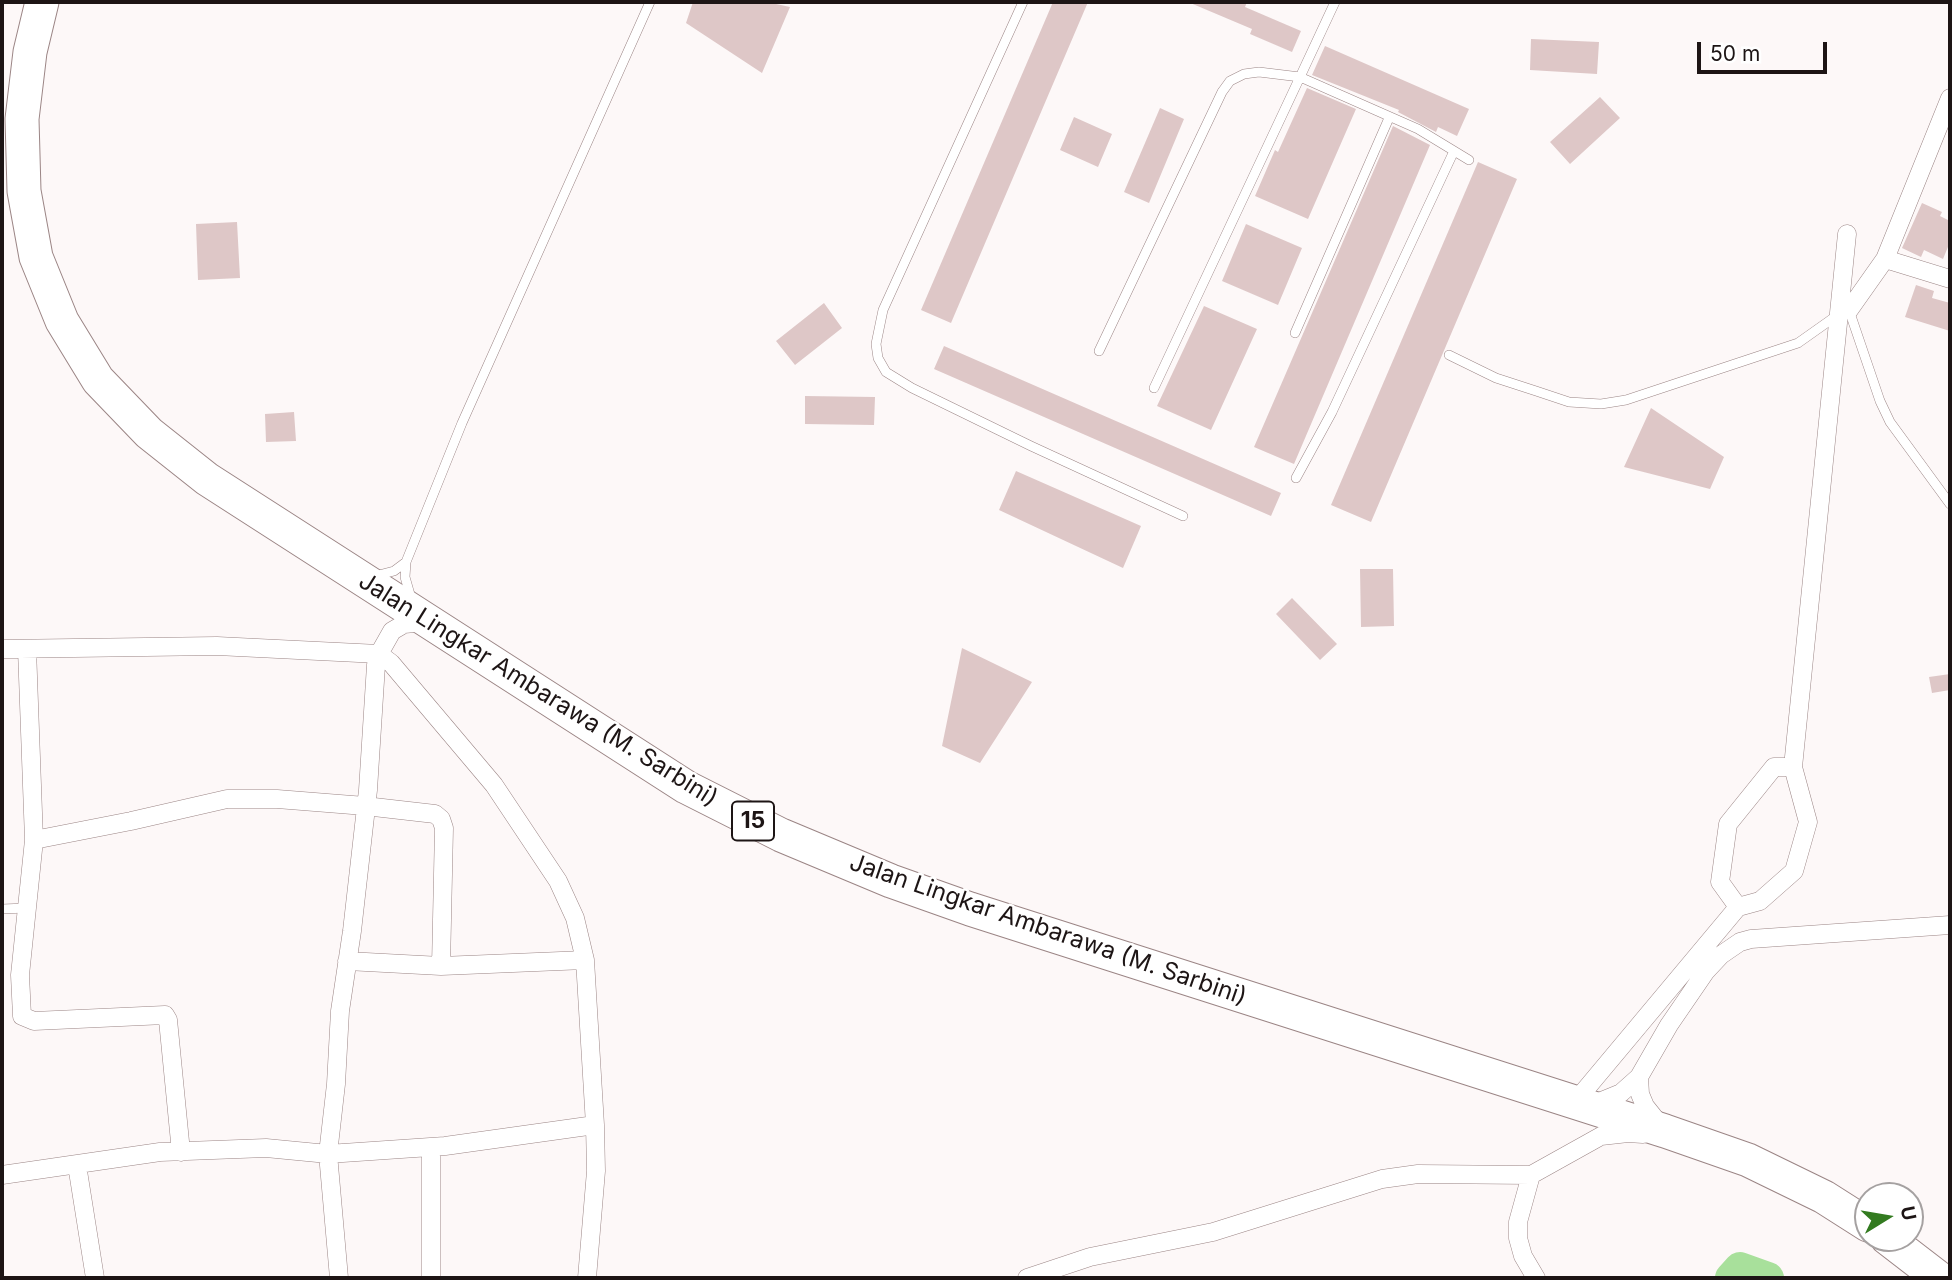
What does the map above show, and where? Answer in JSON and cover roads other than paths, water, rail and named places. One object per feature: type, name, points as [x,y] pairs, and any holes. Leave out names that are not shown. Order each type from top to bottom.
[{"type":"highway","name":"Jalan Lingkar Ambarawa (M. Sarbini)","points":[[42,2],[30,52],[22,119],[24,191],[36,257],[62,321],[98,380],[149,433],[207,479],[366,582],[414,623],[686,787],[781,835],[891,881],[970,909],[1677,1135],[1748,1160],[1824,1197],[1854,1216]]},
{"type":"highway","points":[[1905,1252],[1939,1278]]},
{"type":"street","points":[[1844,312],[1885,259],[1941,144],[1950,98]]},
{"type":"street","points":[[1575,1102],[1738,907],[1760,901],[1794,871],[1808,822],[1793,767],[1844,312],[1847,234]]},
{"type":"street","points":[[1885,259],[1950,279]]},
{"type":"street","points":[[339,1278],[328,1154],[346,961],[352,931],[365,806],[374,684],[379,654],[414,623]]},
{"type":"street","points":[[2,649],[217,646],[379,654],[391,663],[494,785],[558,881],[575,918],[585,960],[595,1125],[596,1171],[587,1278]]},
{"type":"street","points":[[27,649],[34,840],[20,975],[22,1016],[34,1021],[165,1015],[168,1020],[181,1152]]},
{"type":"street","points":[[1738,907],[1720,882],[1728,824],[1774,767],[1793,767]]},
{"type":"street","points":[[34,840],[227,799],[277,799],[435,814],[441,819],[444,828],[440,966]]},
{"type":"street","points":[[1575,1102],[1600,1102],[1614,1097],[1639,1077],[1669,1025],[1706,971],[1730,946],[1751,939],[1950,925]]},
{"type":"street","points":[[346,961],[440,966],[585,960]]},
{"type":"street","points":[[1639,1077],[1640,1094],[1654,1120],[1677,1135]]},
{"type":"street","points":[[1575,1102],[1586,1120],[1580,1149]]},
{"type":"street","points":[[2,1175],[160,1152],[266,1148],[328,1154],[431,1147],[595,1125]]},
{"type":"street","points":[[1027,1278],[1090,1257],[1213,1232],[1382,1179],[1418,1174],[1531,1175],[1601,1136],[1628,1133],[1677,1135]]},
{"type":"street","points":[[430,1278],[431,1147]]},
{"type":"street","points":[[77,1165],[95,1278]]},
{"type":"street","points":[[1531,1175],[1518,1222],[1518,1238],[1523,1256],[1536,1278]]},
{"type":"lane","points":[[414,623],[405,577],[406,562],[462,423],[650,2]]},
{"type":"lane","points":[[1023,2],[883,310],[876,344],[878,358],[886,372],[912,388],[1183,516]]},
{"type":"lane","points":[[1154,388],[1335,2]]},
{"type":"lane","points":[[1099,351],[1230,80],[1259,72],[1300,77],[1418,129],[1469,160]]},
{"type":"lane","points":[[1295,332],[1389,118]]},
{"type":"lane","points":[[1296,478],[1332,412],[1454,151]]},
{"type":"lane","points":[[1449,355],[1496,378],[1569,402],[1601,404],[1626,400],[1798,343],[1844,312],[1890,422],[1950,504]]},
{"type":"lane","points":[[366,582],[406,562]]},
{"type":"lane","points":[[2,909],[27,908]]},
{"type":"waterway","points":[[1731,1278],[1740,1268],[1768,1278]]}]
